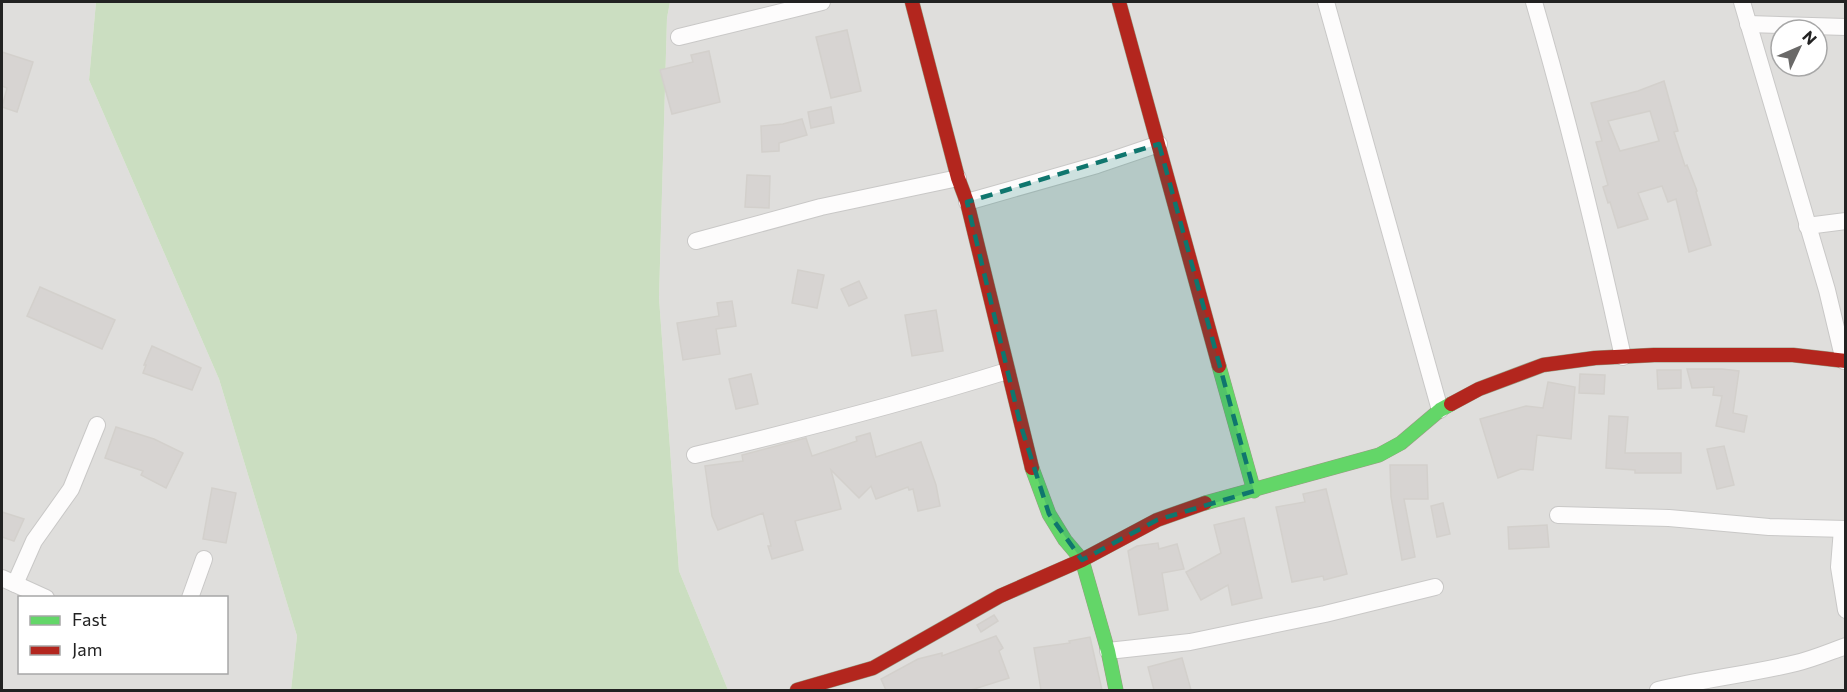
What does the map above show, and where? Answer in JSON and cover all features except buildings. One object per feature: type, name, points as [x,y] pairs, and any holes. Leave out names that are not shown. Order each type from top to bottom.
[{"type":"street","points":[[680,37],[822,2]]},
{"type":"street","points":[[912,2],[958,178],[967,202],[1028,456],[1049,514],[1065,540],[1082,560],[1108,651],[1116,690]]},
{"type":"street","points":[[1119,2],[1254,491]]},
{"type":"street","points":[[1326,2],[1440,410]]},
{"type":"street","points":[[1534,2],[1562,97],[1592,214],[1623,357]]},
{"type":"street","points":[[797,690],[873,668],[1000,596],[1082,560],[1157,520],[1208,502],[1379,455],[1401,442],[1440,410],[1479,389],[1543,365],[1595,358],[1654,355],[1793,355],[1845,361],[1827,290],[1806,226],[1742,2]]},
{"type":"street","points":[[1748,24],[1845,27]]},
{"type":"street","points":[[967,202],[1096,165],[1159,144]]},
{"type":"street","points":[[696,241],[821,207],[958,178]]},
{"type":"street","points":[[1806,226],[1845,221]]},
{"type":"street","points":[[695,455],[839,420],[1007,371]]},
{"type":"street","points":[[44,596],[8,581],[71,489],[97,425]]},
{"type":"street","points":[[1558,515],[1669,518],[1769,527],[1844,529],[1839,567],[1845,610]]},
{"type":"street","points":[[190,596],[204,559]]},
{"type":"street","points":[[1108,651],[1190,642],[1325,614],[1435,587]]},
{"type":"street","points":[[1658,690],[1799,662],[1845,646]]},
{"type":"highlighted area","points":[[1159,144],[1254,491],[1157,520],[1082,560],[1049,514],[1020,423],[967,202]]},
{"type":"shaded area","points":[[2,2],[96,2],[89,80],[219,379],[297,636],[291,690],[2,690]]},
{"type":"shaded area","points":[[670,2],[1845,2],[1845,690],[728,690],[679,571],[659,298],[667,18]]},
{"type":"green space","points":[[96,2],[670,2],[667,18],[659,298],[679,571],[728,690],[291,690],[297,636],[219,379],[89,80]]},
{"type":"traffic: fast","points":[[1219,366],[1254,491]]},
{"type":"traffic: fast","points":[[1205,503],[1379,455],[1401,443],[1440,410],[1451,404]]},
{"type":"traffic: fast","points":[[1032,468],[1049,514],[1065,540],[1082,560],[1108,651],[1116,690]]},
{"type":"traffic: jam","points":[[912,2],[958,178],[967,202],[1032,468]]},
{"type":"traffic: jam","points":[[1119,2],[1219,366]]},
{"type":"traffic: jam","points":[[1451,404],[1479,389],[1543,365],[1595,358],[1654,355],[1793,355],[1846,361]]},
{"type":"traffic: jam","points":[[797,690],[873,668],[1000,596],[1082,560],[1157,520],[1205,503]]}]
